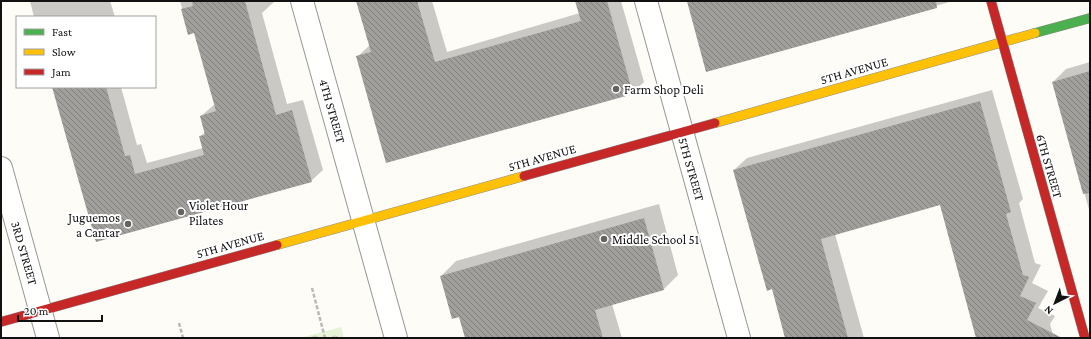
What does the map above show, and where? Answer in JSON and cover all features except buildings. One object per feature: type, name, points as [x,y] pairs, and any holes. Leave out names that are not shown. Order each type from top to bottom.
[{"type":"street","name":"4TH STREET","points":[[302,1],[396,338]]},
{"type":"street","name":"5TH STREET","points":[[646,1],[739,338]]},
{"type":"street","name":"6TH STREET","points":[[991,1],[1085,338]]},
{"type":"street","name":"5TH AVENUE","points":[[1,322],[1090,18]]},
{"type":"street","name":"3RD STREET","points":[[1,168],[48,338]]},
{"type":"path","points":[[312,288],[325,338]]},
{"type":"path","points":[[179,323],[183,338]]},
{"type":"green space","points":[[341,327],[344,338],[300,338]]},
{"type":"traffic: fast","points":[[1035,33],[1090,18]]},
{"type":"traffic: slow","points":[[715,123],[1035,33]]},
{"type":"traffic: slow","points":[[277,245],[524,176]]},
{"type":"traffic: jam","points":[[991,1],[1085,338]]},
{"type":"traffic: jam","points":[[524,176],[715,123]]},
{"type":"traffic: jam","points":[[1,322],[277,245]]},
{"type":"place","name":"Farm Shop Deli","points":[[616,89]]},
{"type":"place","name":"Violet Hour Pilates","points":[[181,212]]},
{"type":"place","name":"Juguemos a Cantar","points":[[128,224]]},
{"type":"place","name":"Middle School 51","points":[[604,239]]}]
